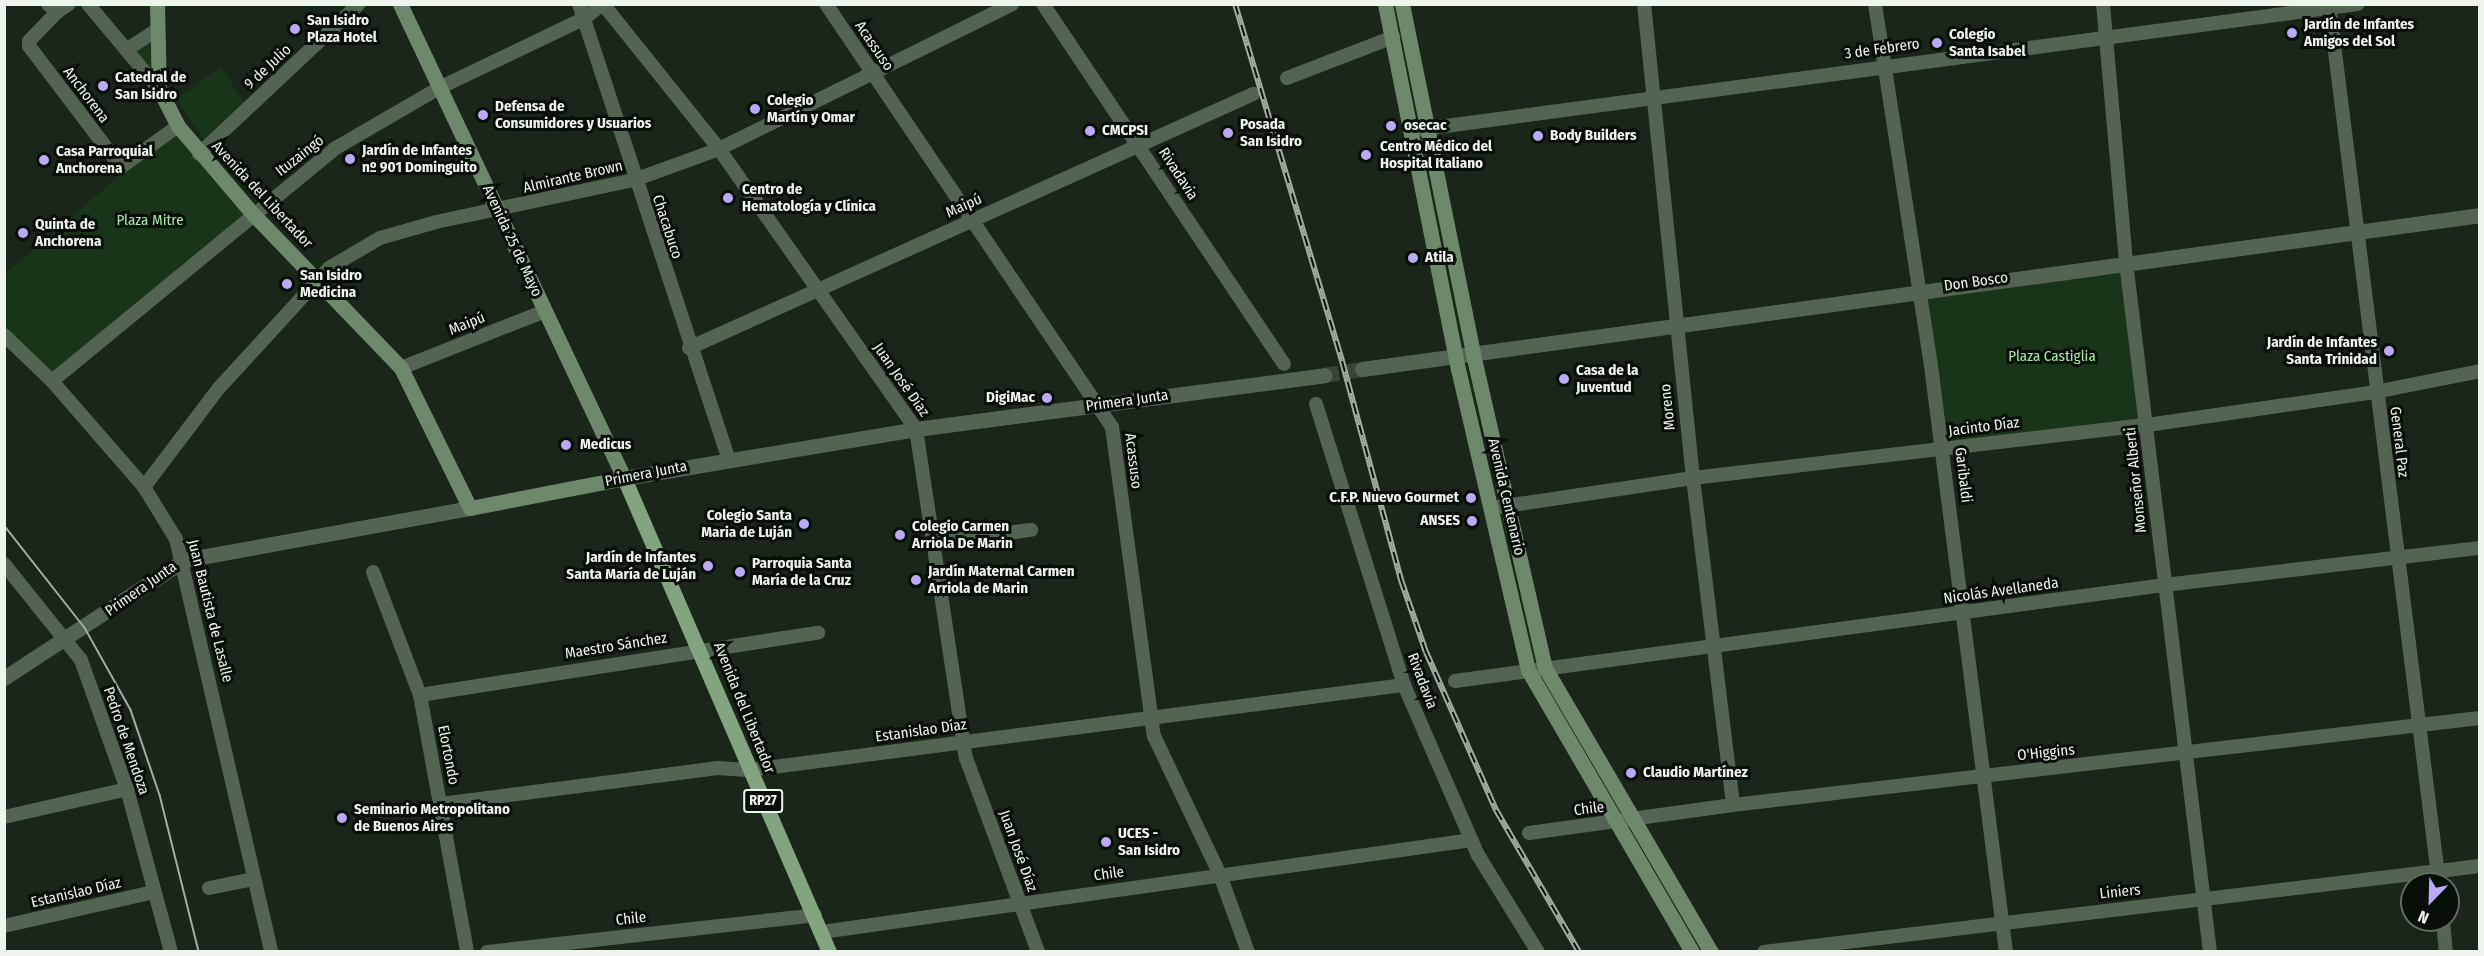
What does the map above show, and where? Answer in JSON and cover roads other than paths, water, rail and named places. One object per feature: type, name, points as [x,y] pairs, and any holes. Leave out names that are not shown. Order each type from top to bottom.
[{"type":"main road","name":"Avenida del Libertador","points":[[157,4],[155,31],[159,89],[178,126],[199,154],[253,214],[401,368],[470,508]]},
{"type":"main road","name":"Avenida 25 de Mayo","points":[[400,4],[624,478]]},
{"type":"main road","name":"Avenida Centenario","points":[[1385,4],[1455,356],[1528,670],[1692,951]]},
{"type":"main road","name":"Avenida Centenario","points":[[1402,4],[1429,127],[1473,354],[1545,668],[1711,951]]},
{"type":"main road","name":"Avenida del Libertador","points":[[624,478],[829,951]]},
{"type":"main road","name":"Primera Junta","points":[[470,508],[624,478]]},
{"type":"street","points":[[53,8],[69,4]]},
{"type":"street","points":[[88,4],[159,89]]},
{"type":"street","name":"9 de Julio","points":[[199,154],[359,4]]},
{"type":"street","name":"Chacabuco","points":[[579,4],[689,348],[728,458]]},
{"type":"street","name":"Ituzaingó","points":[[52,381],[333,149],[441,87],[585,18],[602,4]]},
{"type":"street","name":"Juan José Díaz","points":[[602,4],[719,149],[916,429],[962,742],[1038,951]]},
{"type":"street","name":"Acassuso","points":[[826,4],[1112,427],[1154,736],[1220,875],[1248,951]]},
{"type":"street","name":"Almirante Brown","points":[[144,487],[219,388],[317,280],[329,268],[380,238],[436,222],[498,211],[634,180],[719,149],[1012,4]]},
{"type":"street","name":"Rivadavia","points":[[1043,4],[1140,145],[1284,364]]},
{"type":"street","name":"Moreno","points":[[1644,4],[1676,325],[1733,805]]},
{"type":"street","name":"Garibaldi","points":[[1875,4],[1882,65],[1921,290],[1943,448],[1982,777],[2006,951]]},
{"type":"street","name":"Monseñor Alberti","points":[[2103,4],[2126,262],[2210,951]]},
{"type":"street","name":"3 de Febrero","points":[[1411,130],[2106,35],[2358,4]]},
{"type":"street","name":"General Paz","points":[[2329,6],[2375,392],[2438,872]]},
{"type":"street","name":"Anchorena","points":[[53,8],[29,41],[31,50],[121,167],[178,126]]},
{"type":"street","points":[[126,50],[155,31]]},
{"type":"street","points":[[1287,78],[1393,37]]},
{"type":"street","name":"Maipú","points":[[689,348],[1253,94]]},
{"type":"street","name":"Don Bosco","points":[[1473,354],[1921,290],[2480,216]]},
{"type":"street","name":"Maipú","points":[[401,368],[545,311]]},
{"type":"street","name":"Juan Bautista de Lasalle","points":[[4,335],[52,381],[144,487],[176,539],[184,560],[271,951]]},
{"type":"street","points":[[1362,369],[1473,354]]},
{"type":"street","name":"Jacinto Díaz","points":[[1492,508],[1693,478],[2147,425],[2375,392],[2480,371]]},
{"type":"street","name":"Primera Junta","points":[[624,478],[728,458],[916,429],[1324,375]]},
{"type":"street","name":"Rivadavia","points":[[1316,404],[1404,685],[1472,840],[1538,951]]},
{"type":"street","name":"Primera Junta","points":[[4,678],[68,639],[184,560],[470,508]]},
{"type":"street","points":[[933,543],[1031,530]]},
{"type":"street","name":"Nicolás Avellaneda","points":[[1528,670],[2164,585],[2397,560],[2480,548]]},
{"type":"street","name":"Pedro de Mendoza","points":[[4,564],[68,639],[81,660],[127,789],[171,951]]},
{"type":"street","name":"Elortondo","points":[[373,572],[420,695],[467,951]]},
{"type":"street","name":"Maestro Sánchez","points":[[420,695],[700,649],[818,633]]},
{"type":"street","points":[[1455,681],[1528,670]]},
{"type":"street","name":"Estanislao Díaz","points":[[441,804],[718,768],[750,770],[1404,685]]},
{"type":"street","name":"O'Higgins","points":[[1617,822],[1733,805],[2480,718]]},
{"type":"street","points":[[4,817],[127,789]]},
{"type":"street","name":"Chile","points":[[1529,833],[1617,822]]},
{"type":"street","name":"Chile","points":[[822,932],[1020,902],[1472,840]]},
{"type":"street","name":"Liniers","points":[[2460,872],[2480,866]]},
{"type":"street","points":[[209,888],[254,879]]},
{"type":"street","name":"Liniers","points":[[1764,951],[2002,921],[2400,882]]},
{"type":"street","name":"Estanislao Díaz","points":[[4,926],[154,892]]},
{"type":"street","name":"Chile","points":[[487,951],[815,915]]},
{"type":"street","points":[[2444,932],[2446,951]]},
{"type":"tunnel","points":[[1324,375],[1362,369]]},
{"type":"tram line","points":[[4,525],[85,628],[131,710],[160,795],[199,952]]},
{"type":"railway","points":[[1235,4],[1342,361],[1401,580],[1426,652],[1496,810],[1579,952]]},
{"type":"place","name":"San Isidro Plaza Hotel","points":[[295,29]]},
{"type":"place","name":"Jardín de Infantes Amigos del Sol","points":[[2292,33]]},
{"type":"place","name":"Colegio Santa Isabel","points":[[1937,43]]},
{"type":"place","name":"Catedral de San Isidro","points":[[103,86]]},
{"type":"place","name":"Colegio Martín y Omar","points":[[755,109]]},
{"type":"place","name":"Defensa de Consumidores y Usuarios","points":[[483,115]]},
{"type":"place","name":"osecac","points":[[1391,126]]},
{"type":"place","name":"CMCPSI","points":[[1090,131]]},
{"type":"place","name":"Posada San Isidro","points":[[1228,133]]},
{"type":"place","name":"Body Builders","points":[[1538,136]]},
{"type":"place","name":"Centro Médico del Hospital Italiano","points":[[1366,155]]},
{"type":"place","name":"Jardín de Infantes nº 901 Dominguito","points":[[350,159]]},
{"type":"place","name":"Casa Parroquial Anchorena","points":[[44,160]]},
{"type":"place","name":"Centro de Hematología y Clínica","points":[[728,198]]},
{"type":"place","name":"Quinta de Anchorena","points":[[23,233]]},
{"type":"place","name":"Atila","points":[[1413,258]]},
{"type":"place","name":"San Isidro Medicina","points":[[287,284]]},
{"type":"place","name":"Jardín de Infantes Santa Trinidad","points":[[2389,351]]},
{"type":"place","name":"Casa de la Juventud","points":[[1564,379]]},
{"type":"place","name":"DigiMac","points":[[1047,398]]},
{"type":"place","name":"Medicus","points":[[566,445]]},
{"type":"place","name":"C.F.P. Nuevo Gourmet","points":[[1471,498]]},
{"type":"place","name":"ANSES","points":[[1472,521]]},
{"type":"place","name":"Colegio Santa Maria de Luján","points":[[804,524]]},
{"type":"place","name":"Colegio Carmen Arriola De Marin","points":[[900,535]]},
{"type":"place","name":"Jardín de Infantes Santa María de Luján","points":[[708,566]]},
{"type":"place","name":"Parroquia Santa María de la Cruz","points":[[740,572]]},
{"type":"place","name":"Jardín Maternal Carmen Arriola de Marin","points":[[916,580]]},
{"type":"place","name":"Claudio Martínez","points":[[1631,773]]},
{"type":"place","name":"Seminario Metropolitano de Buenos Aires","points":[[342,818]]},
{"type":"place","name":"UCES - San Isidro","points":[[1106,842]]},
{"type":"park label","name":"Plaza Mitre","points":[[150,221]]},
{"type":"park label","name":"Plaza Castiglia","points":[[2052,357]]}]
